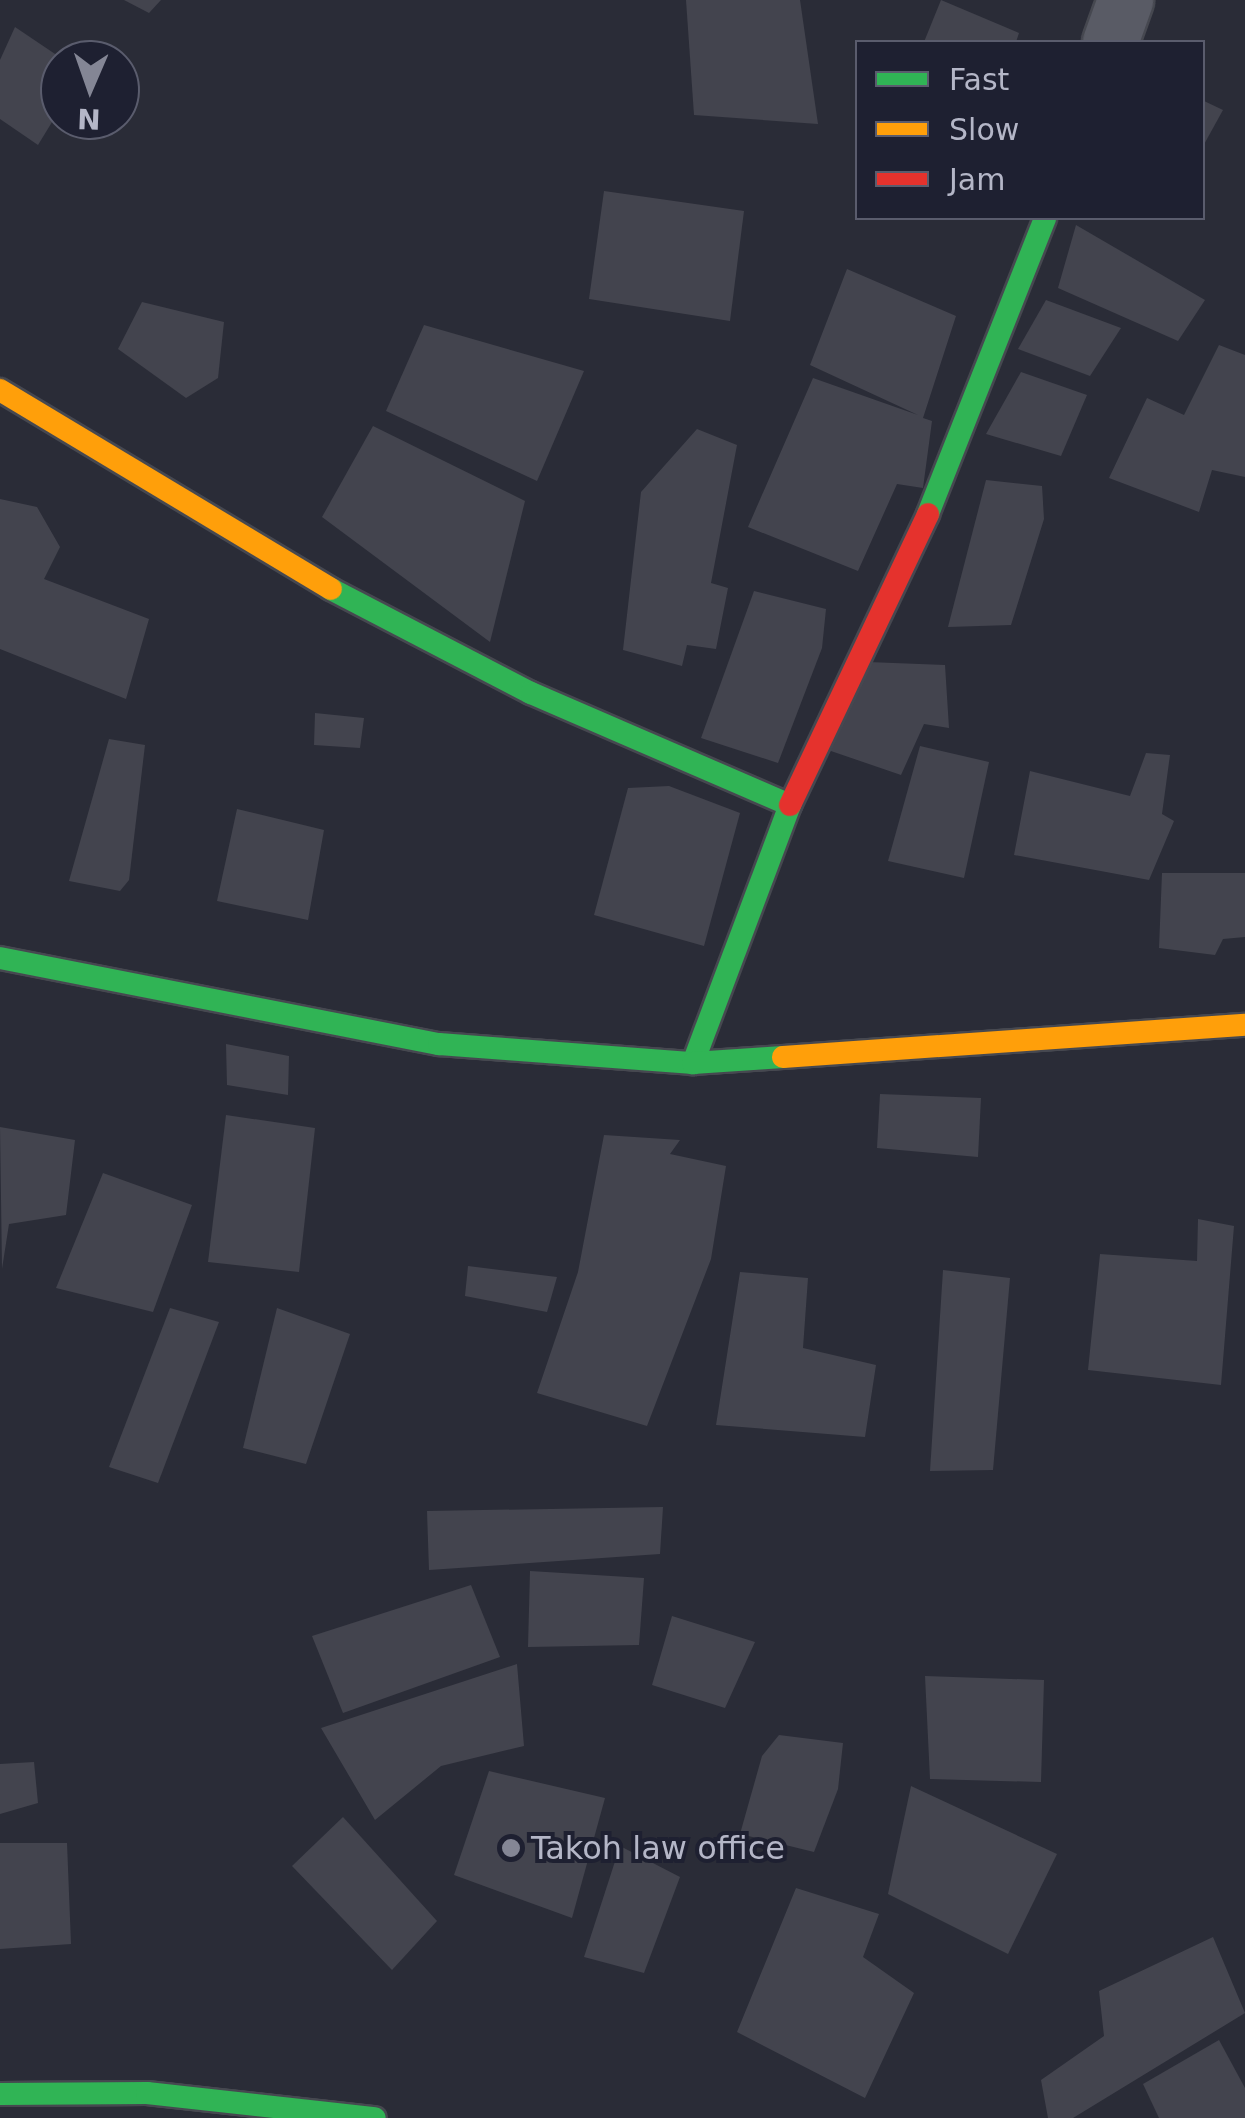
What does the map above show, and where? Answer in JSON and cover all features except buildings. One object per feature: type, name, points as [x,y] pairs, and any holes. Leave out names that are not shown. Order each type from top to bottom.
[{"type":"main road","points":[[693,1063],[790,804],[931,508],[1045,220]]},
{"type":"main road","points":[[0,390],[358,605],[532,693],[790,804]]},
{"type":"main road","points":[[0,958],[438,1044],[693,1063],[1245,1025]]},
{"type":"main road","points":[[0,2094],[148,2093],[375,2118]]},
{"type":"street","points":[[1111,40],[1124,0]]},
{"type":"traffic: fast","points":[[928,514],[1044,220]]},
{"type":"traffic: fast","points":[[331,589],[531,693],[790,805],[693,1063]]},
{"type":"traffic: fast","points":[[0,958],[439,1044],[693,1063],[783,1057]]},
{"type":"traffic: fast","points":[[0,2094],[147,2093],[375,2118]]},
{"type":"traffic: slow","points":[[0,390],[331,589]]},
{"type":"traffic: slow","points":[[783,1057],[1245,1025]]},
{"type":"traffic: jam","points":[[790,805],[928,514]]},
{"type":"place","name":"Takoh law office","points":[[511,1848]]}]
